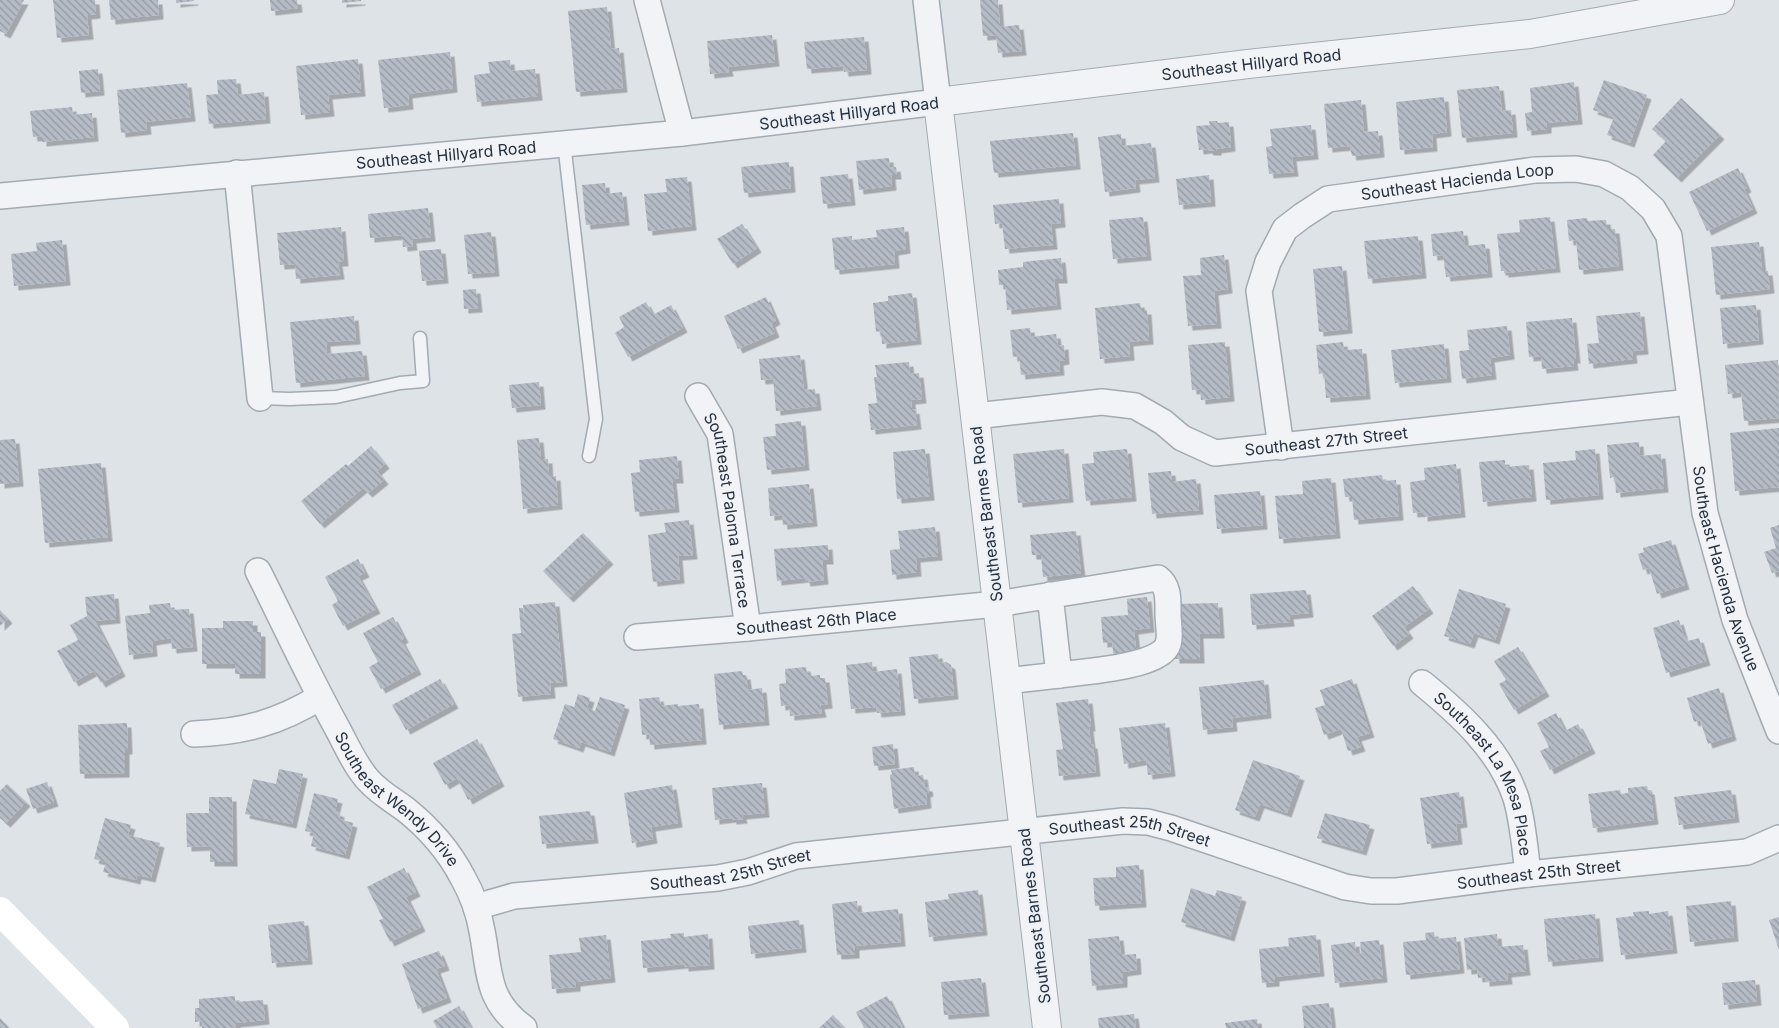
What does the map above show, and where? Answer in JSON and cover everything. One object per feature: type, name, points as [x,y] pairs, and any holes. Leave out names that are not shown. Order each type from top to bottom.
[{"type":"main road","points":[[0,911],[115,1028]]},
{"type":"street","points":[[647,0],[682,133]]},
{"type":"street","name":"Southeast Barnes Road","points":[[926,0],[1047,1028]]},
{"type":"street","name":"Southeast Hillyard Road","points":[[0,196],[682,133],[1258,63],[1530,34],[1707,2]]},
{"type":"street","name":"Southeast Hacienda Loop","points":[[1281,447],[1259,291],[1268,262],[1285,229],[1328,200],[1536,170],[1576,169],[1604,174],[1630,188],[1653,209],[1669,236],[1690,402]]},
{"type":"street","points":[[237,174],[260,398]]},
{"type":"street","name":"Southeast Paloma Terrace","points":[[698,396],[720,434],[748,628]]},
{"type":"street","name":"Southeast 27th Street","points":[[974,416],[1102,402],[1135,406],[1163,422],[1182,438],[1215,453],[1690,402]]},
{"type":"street","name":"Southeast Hacienda Avenue","points":[[1690,402],[1704,513],[1735,620],[1779,731]]},
{"type":"street","name":"Southeast Wendy Drive","points":[[258,571],[320,697],[356,763],[369,781],[422,824],[438,840],[464,878],[476,907],[482,930],[489,980],[499,1002],[514,1021],[524,1028]]},
{"type":"street","name":"Southeast 26th Place","points":[[636,637],[996,604],[1158,578],[1164,582],[1168,594],[1169,644],[1164,652],[1146,661],[1131,665],[1059,675]]},
{"type":"street","points":[[1006,681],[1059,675],[1050,595]]},
{"type":"street","name":"Southeast La Mesa Place","points":[[1422,682],[1480,737],[1495,756],[1507,776],[1516,798],[1521,820],[1528,874]]},
{"type":"street","points":[[194,734],[221,733],[256,727],[298,711],[320,697]]},
{"type":"street","name":"Southeast 25th Street","points":[[476,907],[514,896],[718,878],[748,872],[796,856],[1123,821],[1148,822],[1171,828],[1345,887],[1370,891],[1397,891],[1528,874],[1747,852],[1779,838]]},
{"type":"lane","points":[[564,143],[596,419],[589,456]]},
{"type":"lane","points":[[260,398],[336,397],[400,383],[423,381],[420,338]]},
{"type":"building","points":[[0,0],[24,0],[6,34],[0,31]]},
{"type":"building","points":[[53,0],[95,0],[96,14],[87,15],[89,35],[57,38]]},
{"type":"building","points":[[109,0],[158,0],[159,15],[111,20]]},
{"type":"building","points":[[176,0],[194,0],[194,1],[176,3]]},
{"type":"building","points":[[270,0],[297,0],[298,8],[271,11]]},
{"type":"building","points":[[342,0],[361,0],[361,1],[342,3]]},
{"type":"building","points":[[980,0],[998,0],[1000,27],[1019,25],[1022,51],[998,53],[996,35],[983,36]]},
{"type":"building","points":[[607,7],[611,49],[619,48],[623,88],[576,92],[568,11]]},
{"type":"building","points":[[772,35],[775,62],[728,67],[729,72],[710,74],[707,41]]},
{"type":"building","points":[[864,37],[867,70],[844,72],[843,66],[807,69],[804,42]]},
{"type":"building","points":[[450,52],[453,88],[408,94],[409,105],[384,108],[378,60]]},
{"type":"building","points":[[358,59],[361,92],[328,95],[330,112],[301,115],[296,66]]},
{"type":"building","points":[[510,60],[511,71],[535,69],[538,96],[477,102],[474,75],[490,73],[488,62]]},
{"type":"building","points":[[98,69],[100,91],[81,93],[79,71]]},
{"type":"building","points":[[236,79],[238,95],[264,92],[266,119],[209,124],[206,95],[218,94],[217,80]]},
{"type":"building","points":[[1604,80],[1647,95],[1630,143],[1607,135],[1614,117],[1593,110]]},
{"type":"building","points":[[1574,82],[1578,120],[1547,123],[1547,129],[1527,131],[1525,113],[1532,112],[1530,88]]},
{"type":"building","points":[[187,83],[191,117],[146,122],[147,130],[121,133],[117,90]]},
{"type":"building","points":[[1499,86],[1502,111],[1511,110],[1513,133],[1462,138],[1457,90]]},
{"type":"building","points":[[1444,97],[1447,132],[1432,134],[1433,147],[1400,150],[1396,102]]},
{"type":"building","points":[[1681,98],[1720,135],[1677,178],[1653,155],[1666,141],[1652,129]]},
{"type":"building","points":[[1361,100],[1364,132],[1378,131],[1380,153],[1352,156],[1350,146],[1328,148],[1324,104]]},
{"type":"building","points":[[72,107],[73,115],[92,113],[94,137],[42,142],[42,136],[33,137],[30,111]]},
{"type":"building","points":[[1209,121],[1217,121],[1218,123],[1229,122],[1231,147],[1217,149],[1217,151],[1199,150],[1196,126],[1210,125]]},
{"type":"building","points":[[1311,125],[1314,155],[1292,157],[1294,172],[1269,174],[1266,147],[1272,146],[1270,129]]},
{"type":"building","points":[[1073,133],[1076,165],[994,173],[990,141]]},
{"type":"building","points":[[1121,134],[1122,146],[1151,143],[1155,178],[1135,180],[1136,188],[1105,192],[1098,137]]},
{"type":"building","points":[[889,158],[890,168],[896,167],[897,175],[891,175],[892,186],[859,190],[856,161]]},
{"type":"building","points":[[789,162],[791,188],[744,193],[741,167]]},
{"type":"building","points":[[1738,168],[1747,188],[1744,189],[1753,209],[1707,231],[1689,192]]},
{"type":"building","points":[[848,174],[851,201],[823,204],[820,177]]},
{"type":"building","points":[[1209,175],[1211,202],[1179,205],[1176,179]]},
{"type":"building","points":[[687,177],[692,226],[648,231],[644,194],[667,192],[665,179]]},
{"type":"building","points":[[605,183],[606,194],[622,192],[625,221],[586,225],[582,185]]},
{"type":"building","points":[[1059,199],[1061,223],[1051,224],[1053,245],[1005,249],[1002,223],[995,224],[993,205]]},
{"type":"building","points":[[428,208],[431,237],[412,239],[413,246],[403,247],[402,235],[370,238],[368,214]]},
{"type":"building","points":[[1143,217],[1147,256],[1113,259],[1109,220]]},
{"type":"building","points":[[1550,217],[1556,268],[1504,273],[1504,271],[1501,271],[1497,234],[1520,232],[1519,220]]},
{"type":"building","points":[[1587,218],[1588,221],[1606,220],[1607,229],[1615,229],[1619,266],[1579,270],[1576,240],[1569,241],[1567,220]]},
{"type":"building","points":[[742,224],[757,248],[733,264],[717,239]]},
{"type":"building","points":[[341,227],[344,262],[338,262],[340,275],[296,279],[295,264],[280,265],[277,233]]},
{"type":"building","points":[[904,227],[906,249],[894,251],[895,264],[835,270],[832,238],[852,236],[852,240],[877,237],[876,230]]},
{"type":"building","points":[[1463,231],[1465,246],[1485,244],[1488,273],[1446,277],[1443,255],[1433,256],[1431,234]]},
{"type":"building","points":[[491,232],[495,272],[468,274],[464,235]]},
{"type":"building","points":[[1418,236],[1422,274],[1368,279],[1364,241]]},
{"type":"building","points":[[62,240],[66,281],[14,286],[11,254],[37,251],[36,243]]},
{"type":"building","points":[[1759,242],[1762,271],[1768,271],[1770,289],[1716,295],[1711,247]]},
{"type":"building","points":[[441,249],[444,279],[422,281],[419,251]]},
{"type":"building","points":[[1224,255],[1228,289],[1214,291],[1217,324],[1188,326],[1183,276],[1201,275],[1200,258]]},
{"type":"building","points":[[1061,258],[1063,279],[1054,279],[1057,305],[1007,310],[1005,285],[999,285],[998,270],[1023,267],[1023,262]]},
{"type":"building","points":[[1342,266],[1348,329],[1319,332],[1313,269]]},
{"type":"building","points":[[476,289],[478,308],[464,309],[463,290]]},
{"type":"building","points":[[912,293],[917,340],[882,344],[881,331],[876,332],[873,303],[888,301],[888,296]]},
{"type":"building","points":[[766,297],[776,320],[771,323],[775,333],[738,349],[724,316]]},
{"type":"building","points":[[646,302],[653,315],[671,305],[683,328],[628,357],[615,333],[624,327],[619,317]]},
{"type":"building","points":[[1140,303],[1141,310],[1147,310],[1149,340],[1129,342],[1130,356],[1100,359],[1095,308]]},
{"type":"building","points":[[1756,305],[1759,340],[1723,344],[1720,308]]},
{"type":"building","points":[[1640,312],[1644,350],[1632,351],[1633,359],[1589,364],[1587,344],[1599,343],[1596,316]]},
{"type":"building","points":[[354,316],[356,340],[326,342],[327,354],[362,351],[365,376],[296,383],[290,322]]},
{"type":"building","points":[[1572,318],[1576,359],[1573,359],[1574,366],[1542,369],[1541,356],[1529,357],[1526,322]]},
{"type":"building","points":[[1507,326],[1510,355],[1490,358],[1492,375],[1462,379],[1459,351],[1469,350],[1467,330]]},
{"type":"building","points":[[1030,328],[1031,337],[1056,334],[1058,346],[1064,345],[1065,360],[1059,361],[1060,371],[1021,375],[1019,356],[1013,357],[1010,330]]},
{"type":"building","points":[[1225,342],[1230,397],[1201,400],[1200,389],[1192,390],[1188,345]]},
{"type":"building","points":[[1343,342],[1344,350],[1362,349],[1366,395],[1326,398],[1324,373],[1319,374],[1316,345]]},
{"type":"building","points":[[1444,344],[1447,378],[1395,383],[1391,350]]},
{"type":"building","points":[[800,355],[804,390],[815,389],[817,406],[776,411],[773,379],[761,380],[759,359]]},
{"type":"building","points":[[1778,360],[1779,418],[1744,421],[1741,392],[1728,394],[1725,365]]},
{"type":"building","points":[[909,362],[910,374],[919,373],[922,399],[911,400],[912,410],[915,409],[917,425],[871,430],[868,404],[877,403],[874,377],[877,377],[875,365]]},
{"type":"building","points":[[539,382],[541,405],[512,408],[509,385]]},
{"type":"building","points":[[801,421],[805,466],[767,470],[763,437],[776,436],[775,424]]},
{"type":"building","points":[[1779,428],[1779,487],[1735,491],[1730,433]]},
{"type":"building","points":[[539,438],[541,459],[548,459],[549,477],[556,476],[558,505],[523,509],[517,440]]},
{"type":"building","points":[[15,439],[19,482],[0,484],[0,440]]},
{"type":"building","points":[[1639,442],[1640,456],[1661,454],[1664,488],[1616,493],[1615,477],[1610,478],[1607,445]]},
{"type":"building","points":[[371,446],[385,464],[377,471],[384,480],[368,493],[363,488],[320,524],[301,501],[346,464],[348,466]]},
{"type":"building","points":[[925,449],[930,496],[897,499],[893,452]]},
{"type":"building","points":[[1064,449],[1069,498],[1018,503],[1013,454]]},
{"type":"building","points":[[1127,449],[1132,497],[1086,501],[1082,464],[1094,463],[1093,452]]},
{"type":"building","points":[[1595,449],[1599,495],[1546,500],[1543,463],[1576,460],[1575,451]]},
{"type":"building","points":[[677,456],[679,479],[672,479],[675,508],[635,512],[631,473],[640,472],[639,460]]},
{"type":"building","points":[[1505,460],[1505,467],[1529,465],[1532,497],[1483,502],[1479,462]]},
{"type":"building","points":[[101,463],[108,537],[45,543],[38,469]]},
{"type":"building","points":[[1456,464],[1461,513],[1423,517],[1423,512],[1413,513],[1410,482],[1425,480],[1424,468]]},
{"type":"building","points":[[1171,471],[1172,482],[1196,479],[1199,510],[1152,514],[1148,473]]},
{"type":"building","points":[[1382,475],[1383,481],[1396,480],[1399,516],[1354,520],[1352,497],[1345,497],[1343,479]]},
{"type":"building","points":[[1331,478],[1336,534],[1279,539],[1275,496],[1303,494],[1302,481]]},
{"type":"building","points":[[809,484],[813,522],[783,525],[782,515],[770,516],[768,488]]},
{"type":"building","points":[[1260,491],[1263,525],[1217,529],[1214,495]]},
{"type":"building","points":[[689,520],[693,555],[678,556],[680,579],[653,582],[648,535],[666,532],[664,523]]},
{"type":"building","points":[[1779,525],[1779,571],[1772,573],[1764,552],[1776,548],[1770,528]]},
{"type":"building","points":[[935,527],[938,556],[916,558],[917,572],[892,575],[890,550],[900,549],[898,531]]},
{"type":"building","points":[[1076,531],[1081,573],[1043,577],[1041,555],[1032,555],[1030,535]]},
{"type":"building","points":[[583,533],[609,560],[569,598],[543,571]]},
{"type":"building","points":[[1671,540],[1685,585],[1657,594],[1649,568],[1643,570],[1638,554],[1644,552],[1643,548]]},
{"type":"building","points":[[828,545],[829,560],[822,560],[824,580],[806,582],[805,578],[777,581],[774,549]]},
{"type":"building","points":[[358,559],[365,573],[358,576],[376,609],[343,626],[332,605],[338,601],[325,577]]},
{"type":"building","points":[[1413,586],[1429,609],[1404,627],[1409,634],[1393,646],[1372,616]]},
{"type":"building","points":[[1459,589],[1506,604],[1495,640],[1474,633],[1470,644],[1444,636]]},
{"type":"building","points":[[1306,590],[1309,613],[1289,615],[1290,622],[1252,625],[1250,594]]},
{"type":"building","points":[[114,594],[116,619],[95,621],[121,672],[101,683],[94,671],[74,682],[57,651],[78,640],[70,625],[87,616],[85,597]]},
{"type":"building","points":[[1147,597],[1150,628],[1134,630],[1137,658],[1114,660],[1112,642],[1103,643],[1101,617],[1128,615],[1127,599]]},
{"type":"building","points":[[555,602],[563,682],[550,683],[551,694],[518,697],[512,634],[521,633],[519,608],[523,608],[526,633],[523,605]]},
{"type":"building","points":[[170,603],[171,610],[189,609],[193,647],[172,649],[171,638],[152,641],[153,652],[129,655],[125,616],[150,613],[149,605]]},
{"type":"building","points":[[1218,603],[1220,634],[1199,634],[1200,659],[1175,659],[1173,604]]},
{"type":"building","points":[[0,610],[8,619],[0,626]]},
{"type":"building","points":[[393,617],[404,638],[401,640],[417,670],[381,689],[369,667],[378,662],[363,633]]},
{"type":"building","points":[[1679,620],[1684,637],[1687,636],[1688,641],[1699,638],[1706,661],[1666,673],[1653,628]]},
{"type":"building","points":[[223,621],[253,621],[253,632],[261,632],[261,674],[235,674],[235,664],[202,664],[202,628],[223,628]]},
{"type":"building","points":[[1518,647],[1545,692],[1514,710],[1499,684],[1506,680],[1494,661]]},
{"type":"building","points":[[938,654],[939,663],[946,662],[951,665],[954,695],[914,699],[909,657]]},
{"type":"building","points":[[872,662],[873,672],[897,669],[901,711],[877,713],[876,707],[851,709],[846,665]]},
{"type":"building","points":[[806,667],[807,673],[810,672],[810,676],[820,675],[820,678],[825,678],[828,704],[820,705],[822,713],[790,716],[789,705],[781,706],[779,684],[786,683],[785,669]]},
{"type":"building","points":[[742,671],[743,675],[746,675],[748,690],[762,688],[765,721],[719,725],[714,674]]},
{"type":"building","points":[[440,679],[454,704],[406,730],[392,705]]},
{"type":"building","points":[[1352,679],[1370,733],[1357,737],[1361,747],[1348,751],[1341,729],[1324,735],[1315,708],[1325,705],[1320,690]]},
{"type":"building","points":[[1264,680],[1267,714],[1232,718],[1233,727],[1203,730],[1199,687]]},
{"type":"building","points":[[1719,688],[1732,736],[1708,744],[1700,720],[1694,722],[1687,698]]},
{"type":"building","points":[[578,694],[590,698],[587,708],[595,711],[600,697],[625,705],[610,752],[581,742],[579,748],[553,739],[565,704],[574,707]]},
{"type":"building","points":[[659,697],[661,706],[699,704],[702,740],[650,745],[649,734],[642,735],[639,699]]},
{"type":"building","points":[[1088,699],[1091,727],[1089,727],[1096,772],[1059,776],[1056,750],[1063,749],[1056,703]]},
{"type":"building","points":[[1556,713],[1565,731],[1578,724],[1591,749],[1550,770],[1540,751],[1549,747],[1537,723]]},
{"type":"building","points":[[127,723],[128,750],[125,750],[125,773],[80,774],[78,725]]},
{"type":"building","points":[[1165,723],[1171,772],[1148,775],[1146,760],[1124,764],[1119,728]]},
{"type":"building","points":[[477,739],[500,782],[468,800],[457,778],[445,785],[433,763]]},
{"type":"building","points":[[893,744],[895,764],[874,766],[872,747]]},
{"type":"building","points":[[1253,760],[1300,776],[1287,813],[1260,804],[1255,817],[1235,810]]},
{"type":"building","points":[[914,767],[915,776],[923,775],[925,787],[928,787],[929,792],[926,793],[927,804],[894,809],[891,770]]},
{"type":"building","points":[[279,769],[303,774],[292,824],[245,814],[253,779],[276,784]]},
{"type":"building","points":[[47,782],[54,802],[33,809],[26,789]]},
{"type":"building","points":[[762,783],[765,813],[742,815],[743,819],[715,820],[712,788]]},
{"type":"building","points":[[7,784],[26,802],[6,823],[0,818],[0,791]]},
{"type":"building","points":[[672,785],[678,823],[651,827],[653,839],[632,843],[624,793]]},
{"type":"building","points":[[1647,786],[1648,790],[1650,790],[1654,820],[1593,828],[1588,794],[1620,790],[1621,794],[1628,793],[1628,788]]},
{"type":"building","points":[[1731,790],[1735,818],[1679,825],[1674,797]]},
{"type":"building","points":[[1459,792],[1463,823],[1456,824],[1458,840],[1427,844],[1420,798]]},
{"type":"building","points":[[314,793],[338,799],[335,811],[340,813],[339,819],[353,823],[345,855],[311,846],[314,833],[305,831]]},
{"type":"building","points":[[209,797],[232,797],[233,862],[210,862],[210,846],[187,847],[186,813],[209,813]]},
{"type":"building","points":[[590,811],[594,839],[542,844],[539,816]]},
{"type":"building","points":[[1325,813],[1370,825],[1362,851],[1317,838]]},
{"type":"building","points":[[105,818],[131,825],[128,835],[160,843],[151,878],[137,875],[136,880],[103,872],[106,862],[94,859]]},
{"type":"building","points":[[1139,865],[1142,903],[1095,906],[1093,878],[1116,877],[1116,867]]},
{"type":"building","points":[[404,868],[416,892],[406,897],[421,927],[390,942],[379,920],[383,919],[367,887]]},
{"type":"building","points":[[1191,888],[1215,896],[1217,890],[1242,897],[1230,937],[1181,922]]},
{"type":"building","points":[[978,890],[983,931],[929,937],[925,902],[949,899],[948,894]]},
{"type":"building","points":[[857,901],[858,913],[898,909],[901,942],[855,946],[855,954],[837,955],[832,904]]},
{"type":"building","points":[[1731,901],[1734,937],[1690,942],[1686,906]]},
{"type":"building","points":[[1649,911],[1649,914],[1668,911],[1673,949],[1621,955],[1616,918],[1634,916],[1633,912]]},
{"type":"building","points":[[1595,914],[1599,957],[1548,962],[1544,919]]},
{"type":"building","points":[[1779,917],[1779,950],[1769,920]]},
{"type":"building","points":[[799,920],[802,948],[751,954],[748,926]]},
{"type":"building","points":[[304,921],[308,960],[272,963],[268,925]]},
{"type":"building","points":[[1434,932],[1435,939],[1456,937],[1460,969],[1406,975],[1403,942],[1426,940],[1425,933]]},
{"type":"building","points":[[684,933],[684,937],[708,934],[710,965],[684,967],[684,964],[643,968],[641,941],[671,938],[670,934]]},
{"type":"building","points":[[1497,934],[1498,947],[1523,945],[1526,971],[1507,973],[1508,980],[1485,982],[1485,977],[1478,978],[1477,969],[1467,970],[1464,938]]},
{"type":"building","points":[[606,935],[611,978],[576,982],[576,987],[552,989],[549,955],[581,952],[579,938]]},
{"type":"building","points":[[1316,935],[1320,972],[1275,977],[1275,982],[1262,983],[1259,949],[1289,946],[1288,938]]},
{"type":"building","points":[[1119,936],[1121,955],[1136,954],[1137,970],[1123,972],[1123,983],[1092,986],[1088,939]]},
{"type":"building","points":[[1379,940],[1383,978],[1335,983],[1331,945],[1355,942],[1356,954],[1361,953],[1360,942]]},
{"type":"building","points":[[439,951],[445,966],[436,969],[447,998],[418,1009],[402,964]]},
{"type":"building","points":[[981,978],[985,1012],[944,1015],[941,982]]},
{"type":"building","points":[[1755,980],[1757,1001],[1724,1005],[1722,983]]},
{"type":"building","points":[[235,996],[235,1002],[263,1000],[265,1020],[236,1023],[236,1027],[223,1028],[202,1028],[202,1021],[195,1022],[195,1008],[199,1008],[199,999]]},
{"type":"building","points":[[887,996],[903,1028],[864,1028],[856,1012]]},
{"type":"building","points":[[1329,1003],[1332,1028],[1304,1028],[1302,1006]]},
{"type":"building","points":[[459,1006],[471,1028],[437,1028],[433,1021]]},
{"type":"building","points":[[1134,1014],[1136,1028],[1099,1028],[1098,1018]]},
{"type":"building","points":[[833,1015],[845,1028],[819,1028]]},
{"type":"building","points":[[0,1018],[9,1028],[0,1028]]},
{"type":"building","points":[[1257,1019],[1258,1028],[1226,1028],[1225,1023]]}]
